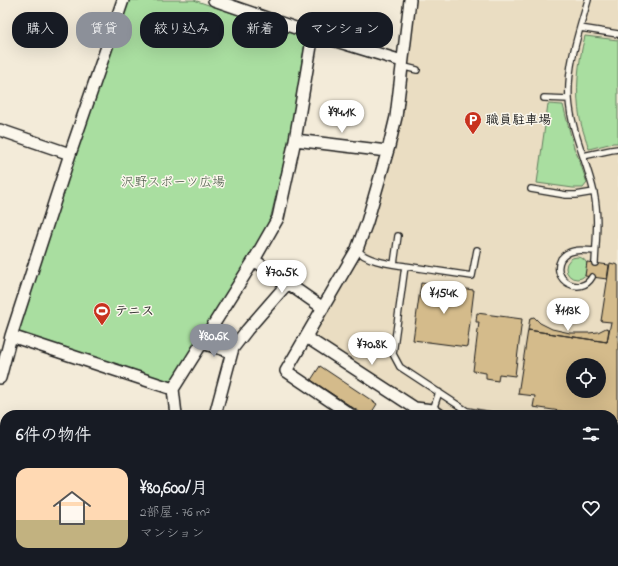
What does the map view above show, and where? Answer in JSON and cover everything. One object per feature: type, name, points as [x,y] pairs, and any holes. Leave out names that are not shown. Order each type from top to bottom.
[{"type":"street","points":[[0,378],[11,336],[70,154],[123,0]]},
{"type":"street","points":[[214,0],[296,28]]},
{"type":"street","points":[[344,410],[286,371],[357,249],[367,222],[388,151],[396,116],[410,0]]},
{"type":"street","points":[[176,410],[174,389],[254,260],[278,218],[295,140],[311,48]]},
{"type":"street","points":[[361,48],[402,60]]},
{"type":"street","points":[[0,130],[70,154]]},
{"type":"street","points":[[295,140],[388,151]]},
{"type":"street","points":[[254,260],[323,308]]},
{"type":"street","points":[[218,410],[233,348],[287,284]]},
{"type":"street","points":[[11,336],[174,389]]},
{"type":"street","points":[[306,337],[415,408],[423,410]]},
{"type":"street","points":[[202,343],[232,352]]},
{"type":"lane","points":[[588,0],[573,57],[569,80],[569,100],[577,138],[584,156],[594,192],[596,205],[595,263]]},
{"type":"lane","points":[[580,28],[618,34]]},
{"type":"lane","points":[[402,60],[405,67],[417,70]]},
{"type":"lane","points":[[544,98],[569,100]]},
{"type":"lane","points":[[584,156],[618,149]]},
{"type":"lane","points":[[531,189],[566,195],[594,192]]},
{"type":"lane","points":[[394,264],[398,236]]},
{"type":"lane","points":[[357,249],[359,253],[378,262],[472,276],[477,250]]},
{"type":"lane","points":[[592,277],[587,283],[582,285],[571,285],[565,282],[561,277],[559,270],[562,258],[567,253],[574,250],[595,252]]},
{"type":"lane","points":[[405,266],[393,354],[400,367],[466,410]]},
{"type":"lane","points":[[435,410],[439,392]]},
{"type":"shaded area","points":[[414,0],[618,0],[618,410],[440,410],[428,402],[419,404],[313,335],[359,253],[372,222]]},
{"type":"green space","name":"沢野スポーツ広場","points":[[125,0],[194,0],[232,13],[232,48],[288,48],[288,32],[296,35],[296,48],[304,48],[293,120],[269,224],[171,383],[17,332],[109,48],[132,48],[132,12],[121,12]]},
{"type":"green space","points":[[585,36],[618,40],[618,143],[589,149],[578,109],[579,67]]},
{"type":"green space","points":[[548,104],[563,105],[574,148],[587,183],[583,188],[537,183]]},
{"type":"green space","points":[[577,257],[585,260],[588,268],[585,276],[577,279],[569,276],[566,268],[569,260]]},
{"type":"building","points":[[587,262],[609,265],[607,279],[585,276]]},
{"type":"building","points":[[610,263],[618,265],[618,410],[553,410],[533,407],[535,396],[518,394],[528,330],[607,342],[611,322],[601,321]]},
{"type":"building","points":[[421,283],[474,290],[467,347],[413,340]]},
{"type":"building","points":[[477,313],[522,319],[515,376],[499,374],[498,381],[486,379],[486,373],[473,371],[479,322],[476,322]]},
{"type":"building","points":[[534,317],[540,323],[552,329],[570,333],[589,333],[598,332],[606,328],[609,329],[607,342],[528,330],[530,318]]},
{"type":"building","points":[[320,366],[377,404],[373,410],[356,410],[311,380]]},
{"type":"place","name":"職員駐車場","points":[[473,135]]},
{"type":"place","name":"テニス","points":[[102,326]]}]
